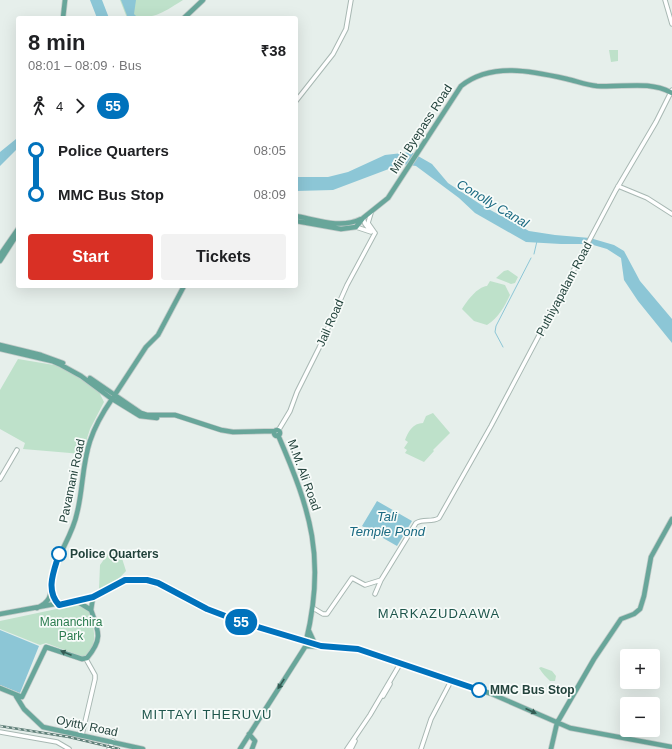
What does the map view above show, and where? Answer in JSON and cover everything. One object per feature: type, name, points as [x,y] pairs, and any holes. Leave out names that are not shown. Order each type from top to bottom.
[{"type":"main road","points":[[65,16],[67,0]]},
{"type":"main road","points":[[189,16],[199,0]]},
{"type":"main road","points":[[184,16],[203,0]]},
{"type":"main road","name":"Mini Byepass Road","points":[[356,227],[363,218],[388,198],[461,86],[470,79],[493,71],[506,70],[560,78],[596,86],[651,85],[672,92]]},
{"type":"main road","points":[[298,216],[329,223],[351,224],[363,218]]},
{"type":"main road","points":[[298,221],[341,229],[356,227]]},
{"type":"main road","points":[[0,261],[16,231]]},
{"type":"main road","points":[[0,255],[16,236]]},
{"type":"main road","name":"Pavamani Road","points":[[52,592],[53,571],[77,513],[85,456],[99,420],[146,347],[158,335],[183,288]]},
{"type":"main road","points":[[0,345],[58,360],[98,383],[114,398]]},
{"type":"main road","points":[[0,349],[56,363],[81,376],[140,416],[146,418],[180,417],[220,432],[276,433]]},
{"type":"main road","name":"M.M. Ali Road","points":[[276,433],[303,498],[311,528],[316,564],[313,608],[305,645]]},
{"type":"main road","points":[[551,749],[557,723],[621,619],[634,614],[640,608],[644,596],[650,557],[672,520]]},
{"type":"main road","points":[[0,614],[59,605],[75,600],[93,597],[113,586],[127,582],[145,582],[155,585],[208,612],[254,629],[305,645],[358,649],[492,694],[570,728],[672,747]]},
{"type":"main road","points":[[52,592],[53,598],[59,605]]},
{"type":"main road","points":[[37,608],[47,602],[52,592]]},
{"type":"main road","points":[[0,688],[16,696],[22,696],[46,647],[86,659],[99,639],[91,610],[93,597]]},
{"type":"main road","points":[[75,600],[91,610]]},
{"type":"main road","points":[[308,629],[315,644]]},
{"type":"main road","points":[[305,645],[315,644],[321,646]]},
{"type":"main road","points":[[240,749],[305,645]]},
{"type":"main road","name":"Oyitty Road","points":[[16,696],[24,709],[43,727],[113,741],[143,749]]},
{"type":"main road","points":[[549,719],[557,717],[565,709]]},
{"type":"main road","points":[[565,709],[563,720],[570,728]]},
{"type":"main road","points":[[553,737],[559,728],[570,728]]},
{"type":"main road","points":[[249,734],[255,741],[252,749]]},
{"type":"street","points":[[298,98],[333,54],[346,29],[351,0]]},
{"type":"street","points":[[665,0],[672,24]]},
{"type":"street","name":"Puthiyapalam Road","points":[[375,594],[381,580],[416,523],[421,520],[434,521],[439,518],[491,426],[618,186],[672,92]]},
{"type":"street","points":[[618,186],[647,198],[672,214]]},
{"type":"street","points":[[371,213],[368,223],[374,233]]},
{"type":"street","points":[[363,218],[365,224],[374,233]]},
{"type":"street","points":[[356,227],[361,227],[374,233]]},
{"type":"street","name":"Jail Road","points":[[276,433],[290,411],[297,392],[319,348],[334,311],[374,233]]},
{"type":"street","points":[[0,479],[17,450]]},
{"type":"street","points":[[313,608],[323,614],[327,614],[352,578],[365,585],[381,580]]},
{"type":"street","points":[[82,735],[95,679],[95,675],[86,659]]},
{"type":"street","points":[[347,749],[370,716],[400,664]]},
{"type":"street","points":[[350,749],[376,710],[400,664]]},
{"type":"street","points":[[421,749],[431,719],[451,681]]},
{"type":"street","points":[[0,732],[57,742],[69,749]]},
{"type":"street","points":[[109,749],[113,741]]},
{"type":"green space","points":[[120,0],[183,0],[157,15],[126,16]]},
{"type":"green space","points":[[609,50],[618,50],[618,61],[611,62]]},
{"type":"green space","points":[[508,270],[518,277],[515,283],[511,284],[496,278],[504,271]]},
{"type":"green space","points":[[490,281],[505,285],[510,295],[498,315],[487,325],[474,321],[462,309],[473,295],[483,287],[487,286]]},
{"type":"green space","points":[[18,359],[60,366],[98,390],[104,402],[90,429],[82,454],[23,449],[25,443],[0,429],[0,390]]},
{"type":"green space","points":[[433,413],[450,433],[433,450],[434,451],[424,462],[405,453],[407,450],[404,448],[408,442],[405,440],[411,428],[419,423],[423,423],[426,416]]},
{"type":"green space","points":[[112,548],[120,552],[126,571],[114,583],[99,589],[100,565]]},
{"type":"green space","name":"Mananchira Park","points":[[80,604],[88,609],[94,635],[94,641],[89,653],[83,657],[46,643],[40,645],[0,629],[0,621]]},
{"type":"green space","points":[[541,667],[552,671],[556,676],[555,681],[550,681],[539,668]]},
{"type":"water","points":[[90,0],[102,0],[108,16],[96,16]]},
{"type":"water","points":[[121,0],[136,0],[134,14],[136,16],[127,16]]},
{"type":"water","points":[[16,139],[16,150],[0,166],[0,152]]},
{"type":"water","name":"Conolly Canal","points":[[411,152],[432,164],[448,183],[483,206],[529,231],[590,238],[614,245],[624,251],[640,281],[672,319],[672,343],[638,301],[624,280],[621,258],[607,249],[590,244],[526,242],[475,213],[459,198],[416,166],[402,164],[333,190],[298,191],[298,177],[328,177],[348,172],[385,155]]},
{"type":"water","name":"Tali Temple Pond","points":[[377,501],[412,521],[397,546],[362,526]]},
{"type":"water","points":[[0,630],[39,646],[20,693],[0,685]]},
{"type":"waterway","points":[[534,254],[537,241]]},
{"type":"waterway","points":[[503,347],[495,332],[496,326],[531,258]]},
{"type":"railway","points":[[0,726],[69,737],[119,749]]},
{"type":"bus line","name":"55","points":[[59,554],[52,575],[53,598],[59,605],[75,600],[93,597],[125,580],[147,580],[158,583],[207,609],[265,630],[304,642],[307,641],[311,644],[358,649],[479,690]]},
{"type":"place","name":"Police Quarters","points":[[59,554]]},
{"type":"place","name":"MMC Bus Stop","points":[[479,690]]},
{"type":"district","name":"MARKAZUDAAWA","points":[[439,613]]},
{"type":"district","name":"MITTAYI THERUVU","points":[[207,714]]}]
